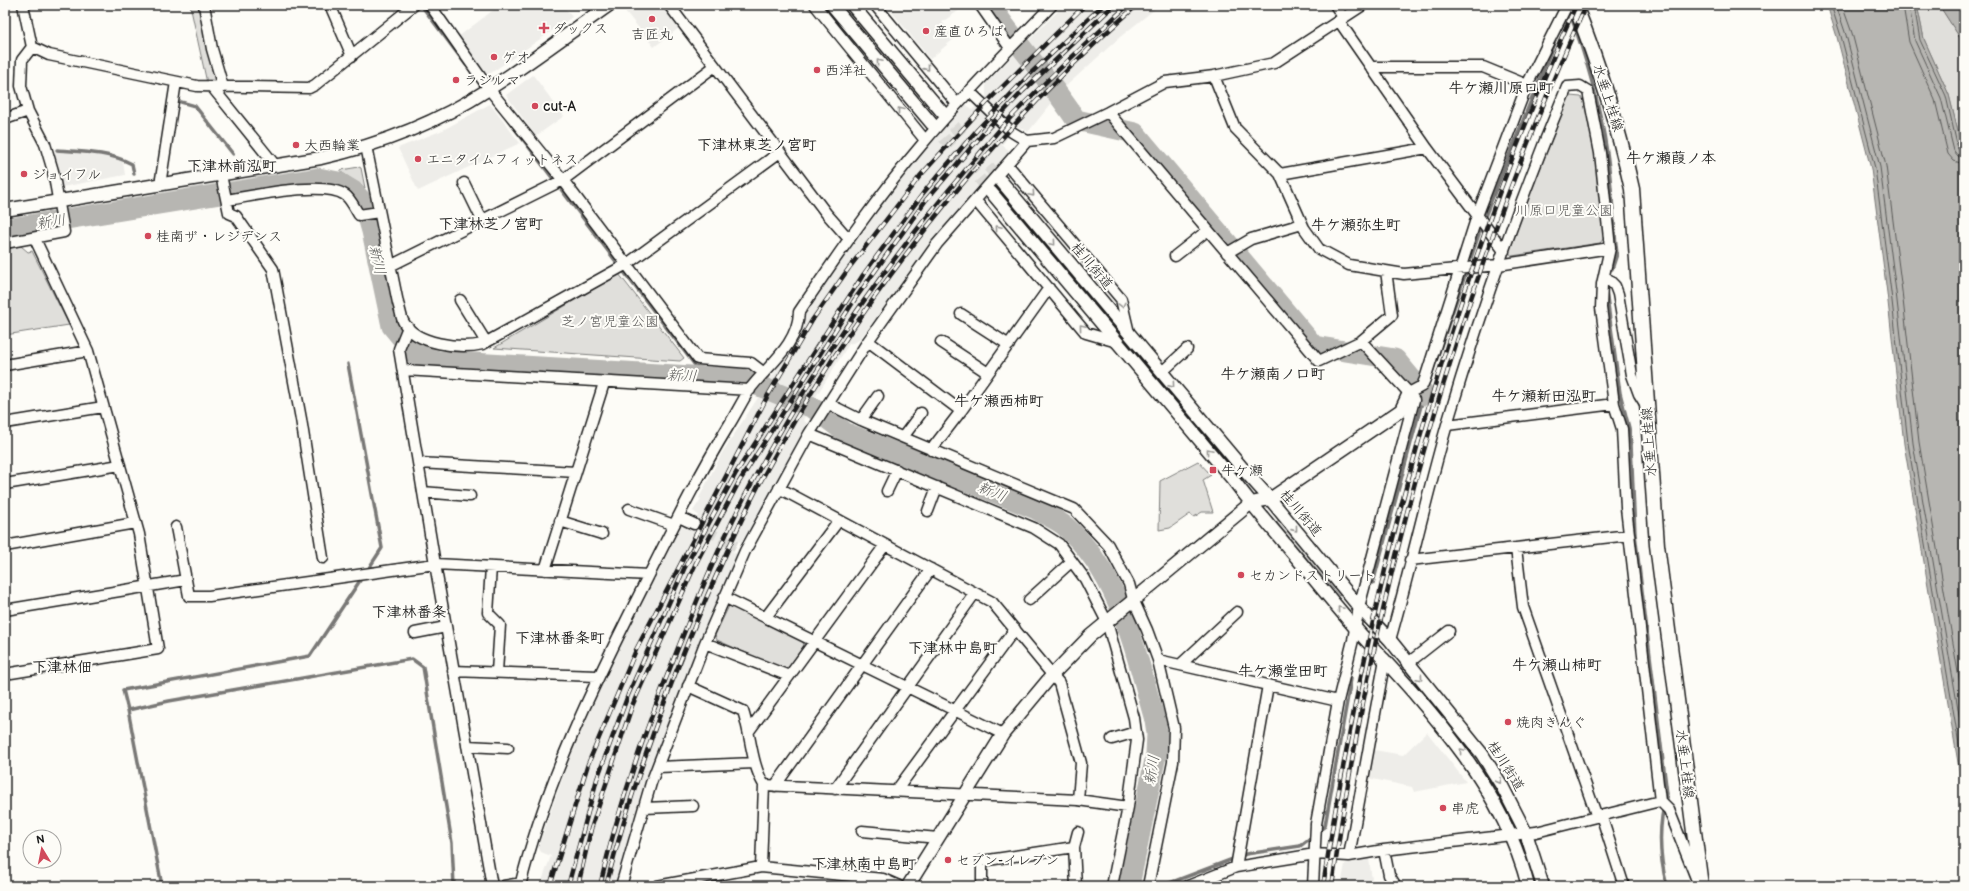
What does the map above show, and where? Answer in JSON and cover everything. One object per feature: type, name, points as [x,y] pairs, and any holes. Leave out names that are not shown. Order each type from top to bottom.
[{"type":"main road","name":"水垂上桂線","points":[[1575,5],[1608,95],[1621,141],[1632,189],[1643,328],[1657,545],[1700,886]]},
{"type":"street","points":[[5,242],[35,239],[64,232],[53,171],[45,144],[28,111],[20,86],[22,60],[32,47],[23,5]]},
{"type":"street","points":[[204,5],[212,49],[223,87]]},
{"type":"street","points":[[330,5],[352,56]]},
{"type":"street","points":[[32,47],[49,55],[176,82],[212,87],[309,88],[352,56],[414,5]]},
{"type":"street","points":[[430,5],[490,89],[563,180],[698,359],[751,363],[764,373]]},
{"type":"street","points":[[5,210],[60,207],[160,185],[321,158],[396,136],[428,122],[490,89],[609,5]]},
{"type":"street","points":[[669,5],[826,213],[848,238]]},
{"type":"street","points":[[815,5],[925,140]]},
{"type":"street","points":[[832,5],[932,124]]},
{"type":"street","points":[[852,5],[942,112]]},
{"type":"street","points":[[875,5],[957,104]]},
{"type":"street","points":[[980,5],[1010,48]]},
{"type":"street","points":[[504,886],[520,885],[550,789],[571,735],[598,676],[712,454],[750,390],[779,358],[798,325],[799,312],[848,238],[925,140],[969,91],[1052,5]]},
{"type":"street","points":[[1335,5],[1341,19],[1427,148],[1504,250]]},
{"type":"street","points":[[969,91],[1012,132],[1027,141],[1054,138],[1108,112],[1164,82],[1214,76],[1274,63],[1363,5]]},
{"type":"street","points":[[908,886],[1003,734],[1053,674],[1090,636],[1251,503],[1270,498],[1401,410],[1415,390],[1462,269],[1477,216],[1527,85],[1563,7]]},
{"type":"street","points":[[390,266],[563,180],[715,66]]},
{"type":"street","points":[[1372,67],[1482,66],[1527,85]]},
{"type":"street","points":[[1214,76],[1235,128],[1280,174],[1302,224],[1319,249],[1348,265],[1404,274],[1498,265],[1610,248]]},
{"type":"street","points":[[160,185],[176,82]]},
{"type":"street","points":[[1390,640],[1447,425],[1498,265],[1539,154],[1567,87],[1573,85],[1585,87],[1588,91],[1600,153],[1610,248],[1600,294],[1601,308],[1614,404],[1622,429],[1626,508],[1660,802],[1669,810],[1700,886]]},
{"type":"street","points":[[212,87],[275,165]]},
{"type":"street","points":[[5,119],[28,111]]},
{"type":"street","points":[[1108,112],[1318,361],[1361,341],[1392,315],[1386,271]]},
{"type":"street","points":[[621,886],[651,783],[724,596],[740,548],[779,488],[809,434],[868,341],[937,244],[1027,141]]},
{"type":"street","points":[[366,146],[396,298],[403,321],[420,336],[444,345],[472,347],[486,342],[627,264],[780,152]]},
{"type":"street","points":[[1280,174],[1427,148]]},
{"type":"street","points":[[1007,164],[1121,299],[1129,333]]},
{"type":"street","points":[[221,175],[229,213],[236,216],[273,269],[301,419],[323,558]]},
{"type":"street","name":"桂川街道","points":[[1001,181],[1244,470],[1270,498],[1359,607],[1390,640],[1482,754],[1502,786],[1526,833],[1543,886]]},
{"type":"street","points":[[464,183],[482,220]]},
{"type":"street","points":[[227,200],[284,191],[332,189],[346,195],[359,215],[380,212]]},
{"type":"street","name":"桂川街道","points":[[991,192],[1466,757],[1490,794],[1510,836],[1528,886]]},
{"type":"street","points":[[976,200],[1086,333],[1117,342]]},
{"type":"street","points":[[1227,253],[1251,239],[1302,224]]},
{"type":"street","points":[[1175,256],[1208,230]]},
{"type":"street","points":[[5,674],[158,649],[136,523],[88,351],[35,239]]},
{"type":"street","points":[[1604,275],[1615,286],[1618,294],[1632,375],[1639,394],[1647,407]]},
{"type":"street","points":[[931,450],[961,411],[1049,288]]},
{"type":"street","points":[[460,300],[486,342]]},
{"type":"street","points":[[961,314],[1009,345]]},
{"type":"street","points":[[408,327],[399,349],[404,370],[453,671],[492,886]]},
{"type":"street","points":[[868,341],[961,411]]},
{"type":"street","points":[[1361,341],[1415,390]]},
{"type":"street","points":[[940,342],[988,373]]},
{"type":"street","points":[[1162,372],[1188,350]]},
{"type":"street","points":[[5,365],[88,351]]},
{"type":"street","points":[[404,370],[604,383],[750,390]]},
{"type":"street","points":[[545,570],[604,383]]},
{"type":"street","points":[[1313,886],[1316,828],[1338,701],[1356,628],[1359,607],[1414,400],[1415,390]]},
{"type":"street","points":[[861,420],[878,396]]},
{"type":"street","points":[[829,404],[861,420],[903,436],[931,450],[1074,509],[1108,545],[1129,584],[1131,602],[1158,660],[1174,728],[1173,762],[1148,884]]},
{"type":"street","points":[[1447,425],[1614,404]]},
{"type":"street","points":[[5,423],[103,407]]},
{"type":"street","points":[[903,436],[921,413]]},
{"type":"street","points":[[809,434],[1034,528],[1059,544],[1085,579],[1110,619],[1134,718],[1137,740],[1128,807],[1112,886]]},
{"type":"street","points":[[419,463],[576,472]]},
{"type":"street","points":[[5,484],[120,465]]},
{"type":"street","points":[[887,491],[897,470]]},
{"type":"street","points":[[928,511],[937,487]]},
{"type":"street","points":[[779,488],[992,602],[1059,683],[1080,763],[1078,800]]},
{"type":"street","points":[[424,492],[470,496]]},
{"type":"street","points":[[629,510],[694,524]]},
{"type":"street","points":[[766,617],[839,520]]},
{"type":"street","points":[[560,521],[602,534]]},
{"type":"street","points":[[5,546],[136,523]]},
{"type":"street","points":[[176,528],[190,596],[209,596],[435,564],[649,575]]},
{"type":"street","points":[[1410,560],[1629,535]]},
{"type":"street","points":[[749,731],[885,545]]},
{"type":"street","points":[[1516,548],[1523,607],[1624,886]]},
{"type":"street","points":[[1029,600],[1072,561]]},
{"type":"street","points":[[491,567],[488,613],[500,625],[497,672]]},
{"type":"street","points":[[775,786],[931,569]]},
{"type":"street","points":[[5,610],[186,580]]},
{"type":"street","points":[[836,789],[975,593]]},
{"type":"street","points":[[724,596],[1003,734]]},
{"type":"street","points":[[1180,665],[1237,612]]},
{"type":"street","points":[[415,633],[446,627]]},
{"type":"street","points":[[896,791],[1015,629]]},
{"type":"street","points":[[1408,664],[1449,631]]},
{"type":"street","points":[[705,643],[789,676]]},
{"type":"street","points":[[1349,856],[1385,659]]},
{"type":"street","points":[[1158,660],[1338,701]]},
{"type":"street","points":[[453,671],[598,676]]},
{"type":"street","points":[[1236,864],[1268,685]]},
{"type":"street","points":[[688,686],[743,711],[749,731],[755,763],[759,776],[764,785],[761,867]]},
{"type":"street","points":[[1112,739],[1136,732]]},
{"type":"street","points":[[467,746],[508,748]]},
{"type":"street","points":[[658,767],[755,763]]},
{"type":"street","points":[[764,785],[1078,800],[1128,807]]},
{"type":"street","points":[[1188,886],[1236,864],[1315,854],[1349,856],[1384,850],[1510,836],[1536,832],[1660,802]]},
{"type":"street","points":[[644,808],[693,806]]},
{"type":"street","points":[[862,831],[938,838]]},
{"type":"street","points":[[1076,886],[1074,847],[1078,832]]},
{"type":"street","points":[[982,886],[982,860],[1074,847]]},
{"type":"street","points":[[1384,850],[1389,875],[1396,886]]},
{"type":"street","points":[[657,886],[761,867],[883,879],[899,886]]},
{"type":"shaded area","name":"ゲオ","points":[[500,5],[563,5],[572,17],[488,75],[458,37]]},
{"type":"shaded area","name":"吉匠丸","points":[[633,5],[661,5],[679,28],[654,47],[625,11]]},
{"type":"shaded area","name":"産直ひろば","points":[[886,5],[967,5],[942,22],[955,38],[930,59]]},
{"type":"shaded area","points":[[1064,5],[1160,5],[1120,37],[1064,88],[1028,132],[1017,126],[1002,145],[1010,151],[923,253],[886,306],[858,341],[849,344],[815,398],[803,420],[808,424],[762,507],[744,544],[738,541],[733,552],[739,555],[712,610],[686,676],[640,801],[614,886],[540,886],[551,856],[541,852],[538,847],[577,737],[604,676],[680,526],[692,529],[698,515],[693,511],[701,499],[699,498],[722,453],[802,330],[803,316],[859,234],[929,143],[966,104],[972,110],[986,96],[986,83]]},
{"type":"shaded area","name":"cut-A","points":[[533,75],[564,116],[536,136],[506,95]]},
{"type":"shaded area","points":[[490,104],[520,143],[418,191],[398,148],[443,130]]},
{"type":"shaded area","points":[[52,152],[81,152],[119,159],[123,162],[125,175],[62,187]]},
{"type":"shaded area","points":[[1427,732],[1466,782],[1414,792],[1412,787],[1368,778],[1374,750],[1403,755]]},
{"type":"shaded area","points":[[1369,859],[1373,886],[1341,886],[1345,864]]},
{"type":"green space","points":[[190,5],[198,5],[215,82],[207,83]]},
{"type":"green space","points":[[1917,5],[1939,5],[1964,44],[1964,156],[1949,95],[1924,39]]},
{"type":"green space","name":"川原口児童公園","points":[[1570,96],[1581,97],[1584,101],[1597,162],[1604,238],[1600,243],[1512,256],[1508,251],[1567,100]]},
{"type":"green space","points":[[361,168],[365,188],[341,172],[341,170]]},
{"type":"green space","points":[[21,246],[28,252],[32,251],[69,325],[5,335],[5,249]]},
{"type":"green space","name":"芝ノ宮児童公園","points":[[619,274],[684,358],[680,361],[494,348]]},
{"type":"green space","points":[[1198,461],[1211,475],[1203,480],[1213,512],[1202,512],[1194,517],[1190,514],[1170,528],[1159,530],[1160,481]]},
{"type":"green space","points":[[1279,520],[1341,594],[1339,596],[1276,522]]},
{"type":"green space","points":[[734,605],[802,640],[804,645],[789,667],[782,669],[717,640],[715,635],[729,606]]},
{"type":"green space","points":[[1401,665],[1462,740],[1502,800],[1513,822],[1510,824],[1460,741],[1399,667]]},
{"type":"green space","points":[[1522,843],[1536,886],[1534,886],[1520,845]]},
{"type":"water","points":[[1827,5],[1917,5],[1924,39],[1949,95],[1964,156],[1964,798],[1904,444],[1871,169],[1837,37]]},
{"type":"water","points":[[1939,5],[1964,5],[1964,44]]},
{"type":"waterway","points":[[421,5],[466,65]]},
{"type":"waterway","points":[[990,5],[1076,120],[1135,133],[1314,346],[1395,359],[1425,395]]},
{"type":"waterway","points":[[1568,8],[1591,79],[1604,135],[1610,178],[1617,254],[1612,269]]},
{"type":"waterway","points":[[1373,583],[1422,402],[1485,216],[1554,43]]},
{"type":"waterway","points":[[181,102],[195,106],[233,154]]},
{"type":"waterway","points":[[509,121],[704,377]]},
{"type":"waterway","points":[[57,150],[96,153],[114,157],[132,164],[134,174]]},
{"type":"waterway","name":"新川","points":[[5,229],[318,178],[338,182],[353,191],[364,203],[372,231],[392,326],[415,354],[438,361],[742,379],[813,408],[846,433],[1036,509],[1058,521],[1065,526],[1084,546],[1100,567],[1113,591],[1124,616],[1155,720],[1157,733],[1156,755],[1129,886]]},
{"type":"waterway","points":[[1606,291],[1620,393],[1629,428],[1631,444],[1635,534],[1667,794],[1661,828],[1662,863],[1667,886]]},
{"type":"waterway","points":[[348,364],[382,548],[367,571]]},
{"type":"waterway","points":[[128,710],[123,690],[310,656],[363,576]]},
{"type":"waterway","points":[[162,886],[128,710],[169,701],[412,659],[423,667],[452,843],[454,886]]},
{"type":"waterway","points":[[1317,832],[1325,826],[1351,679]]},
{"type":"waterway","points":[[1162,886],[1246,854],[1300,846],[1313,836]]},
{"type":"waterway","points":[[1130,883],[1141,886]]},
{"type":"tunnel","points":[[942,112],[1001,181]]},
{"type":"tunnel","points":[[932,124],[991,192]]},
{"type":"tunnel","points":[[694,524],[736,546]]},
{"type":"railway","points":[[550,886],[588,764],[636,650],[767,397],[813,319],[849,268],[920,176],[990,99],[1085,5]]},
{"type":"railway","points":[[568,886],[597,779],[628,695],[684,569],[736,473],[863,275],[924,192],[977,130],[1029,75],[1103,5]]},
{"type":"railway","points":[[578,886],[591,829],[632,706],[696,563],[739,482],[855,299],[926,200],[988,128],[1023,91],[1114,5]]},
{"type":"railway","points":[[600,886],[613,834],[637,757],[696,603],[730,525],[778,435],[801,396],[878,281],[963,173],[1025,103],[1068,60],[1128,5]]},
{"type":"railway","points":[[606,886],[627,812],[651,738],[678,666],[721,564],[749,504],[801,410],[841,346],[884,284],[978,165],[1029,109],[1082,56],[1137,5]]},
{"type":"railway","points":[[1323,886],[1342,773],[1364,660],[1390,548],[1420,437],[1453,327],[1490,218],[1531,110],[1576,5]]},
{"type":"railway","points":[[1332,886],[1350,773],[1372,660],[1398,548],[1428,436],[1462,326],[1499,217],[1541,110],[1586,5]]},
{"type":"place","name":"吉匠丸","points":[[652,19]]},
{"type":"place","name":"ダックス","points":[[544,28]]},
{"type":"place","name":"産直ひろば","points":[[926,31]]},
{"type":"place","name":"ゲオ","points":[[494,57]]},
{"type":"place","name":"西洋社","points":[[817,70]]},
{"type":"place","name":"ラジルマ","points":[[456,80]]},
{"type":"place","name":"cut-A","points":[[535,106]]},
{"type":"place","name":"大西輪業","points":[[296,145]]},
{"type":"place","name":"エニタイムフィットネス","points":[[418,159]]},
{"type":"place","name":"ジョイフル","points":[[24,174]]},
{"type":"place","name":"桂南ザ・レジデンス","points":[[148,236]]},
{"type":"place","name":"牛ケ瀬","points":[[1213,470]]},
{"type":"place","name":"セカンドストリート","points":[[1241,575]]},
{"type":"place","name":"焼肉きんぐ","points":[[1508,722]]},
{"type":"place","name":"串虎","points":[[1443,808]]},
{"type":"place","name":"セブン-イレブン","points":[[948,860]]},
{"type":"district","name":"牛ケ瀬川原口町","points":[[1501,88]]},
{"type":"district","name":"下津林東芝ノ宮町","points":[[757,145]]},
{"type":"district","name":"牛ケ瀬葭ノ本","points":[[1671,158]]},
{"type":"district","name":"下津林前泓町","points":[[232,166]]},
{"type":"district","name":"下津林芝ノ宮町","points":[[491,224]]},
{"type":"district","name":"牛ケ瀬弥生町","points":[[1356,225]]},
{"type":"district","name":"牛ケ瀬南ノ口町","points":[[1273,374]]},
{"type":"district","name":"牛ケ瀬新田泓町","points":[[1544,396]]},
{"type":"district","name":"牛ケ瀬西柿町","points":[[999,401]]},
{"type":"district","name":"下津林番条","points":[[409,612]]},
{"type":"district","name":"下津林番条町","points":[[560,638]]},
{"type":"district","name":"下津林中島町","points":[[953,648]]},
{"type":"district","name":"牛ケ瀬山柿町","points":[[1557,665]]},
{"type":"district","name":"下津林佃","points":[[62,667]]},
{"type":"district","name":"牛ケ瀬堂田町","points":[[1283,671]]},
{"type":"district","name":"下津林南中島町","points":[[864,864]]}]
